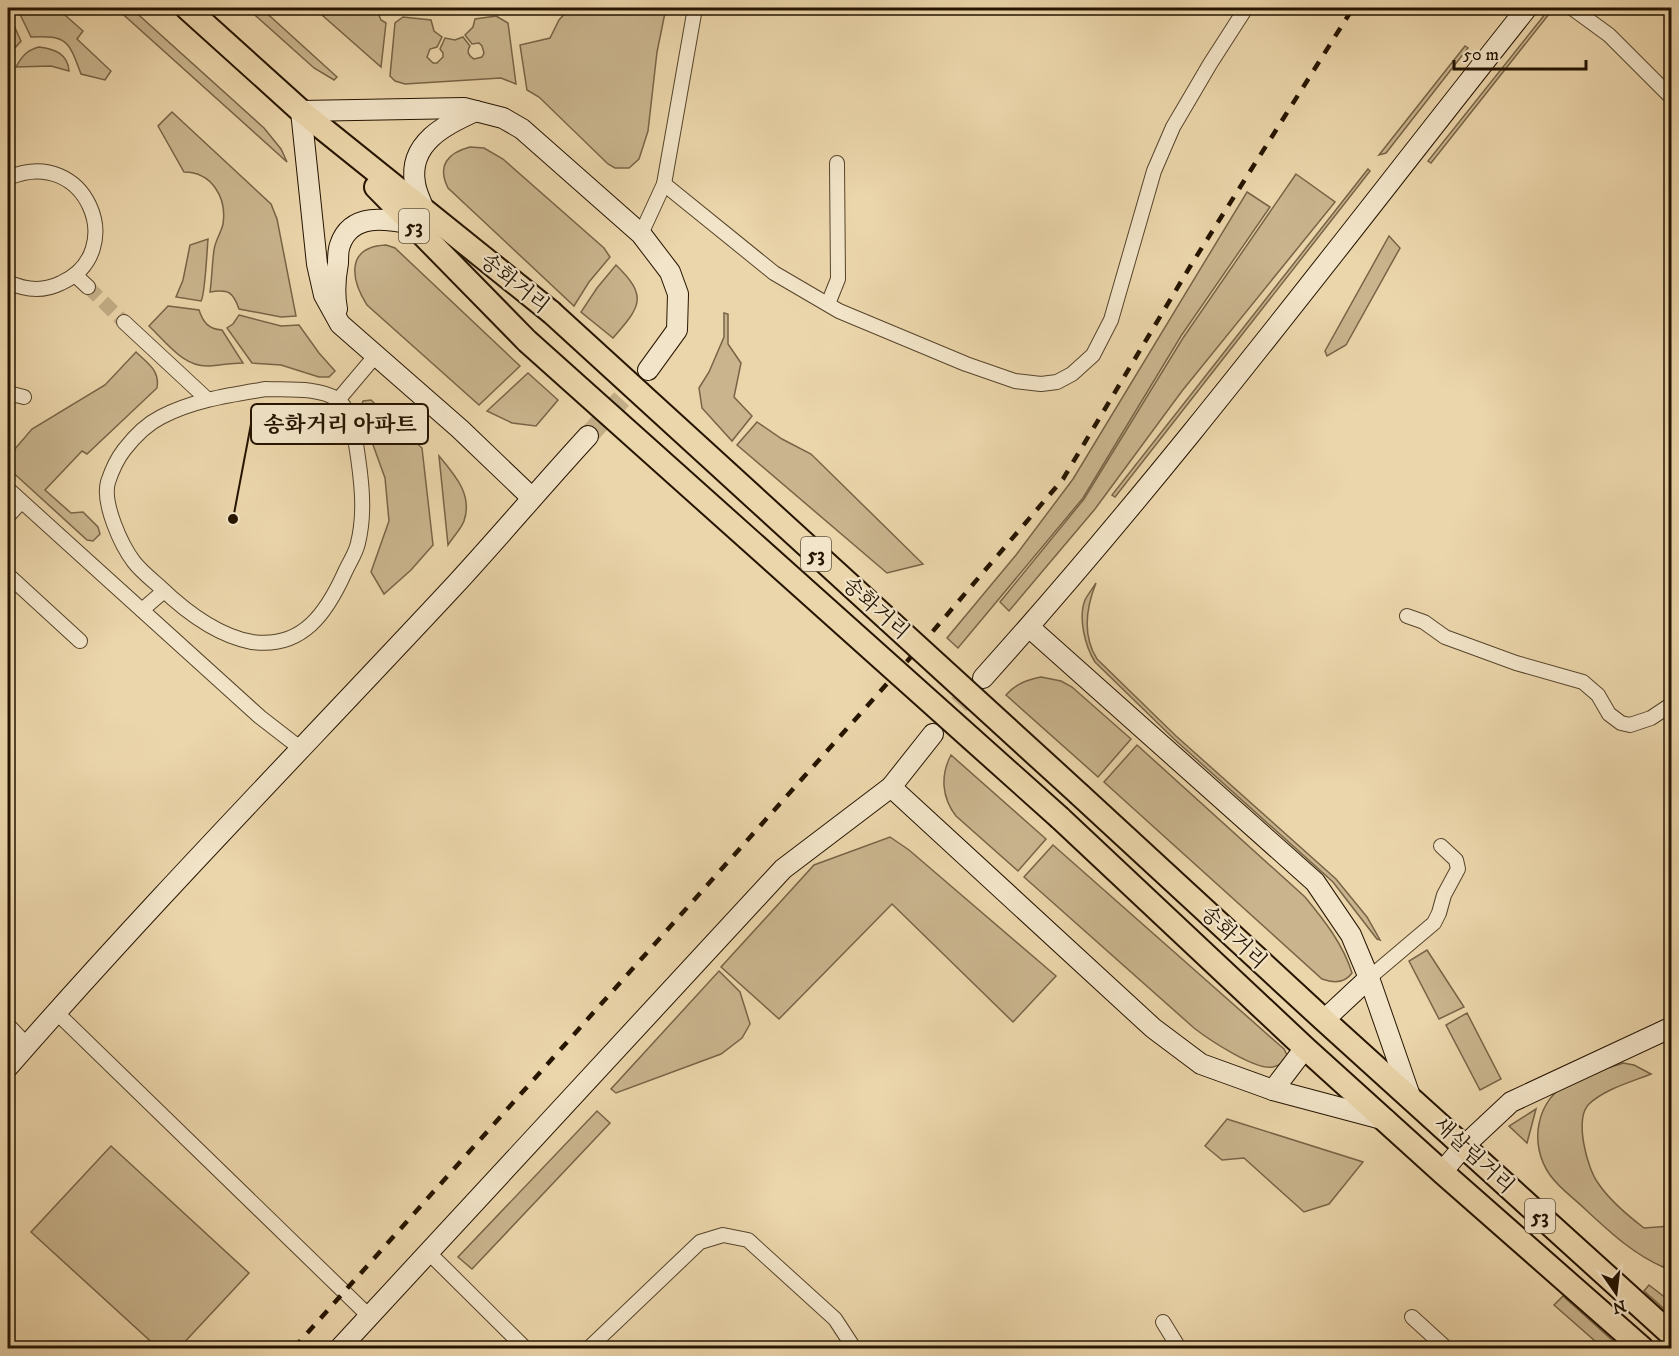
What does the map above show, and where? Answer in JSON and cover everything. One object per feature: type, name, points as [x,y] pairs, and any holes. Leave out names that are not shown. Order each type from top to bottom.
[{"type":"main road","name":"송화거리","points":[[187,8],[418,217],[527,340],[1060,818],[1386,1121]]},
{"type":"main road","points":[[983,678],[1029,627],[1247,364],[1527,8]]},
{"type":"main road","points":[[531,497],[460,429],[340,324],[324,295],[316,264],[301,111],[455,108],[478,110],[503,118],[522,129],[641,234],[670,272],[678,294],[676,330],[648,370]]},
{"type":"main road","points":[[340,324],[334,294],[340,244],[352,227],[368,220],[418,217],[414,169],[419,151],[432,136],[452,121],[478,110]]},
{"type":"main road","name":"송화거리","points":[[418,217],[551,312],[1324,1020],[1410,1096]]},
{"type":"main road","points":[[8,1067],[300,748],[456,583],[588,436]]},
{"type":"main road","points":[[1029,627],[1315,882],[1351,935],[1370,978],[1410,1096]]},
{"type":"main road","points":[[340,1348],[783,868],[891,787],[933,734]]},
{"type":"main road","points":[[891,787],[1153,1028],[1201,1064],[1273,1090],[1386,1121]]},
{"type":"main road","points":[[1324,1020],[1370,978]]},
{"type":"main road","points":[[1442,1172],[1464,1146],[1511,1102],[1671,1026]]},
{"type":"main road","points":[[1273,1090],[1305,1048]]},
{"type":"main road","name":"새살림거리","points":[[1410,1096],[1671,1335]]},
{"type":"main road","name":"새살림거리","points":[[1386,1121],[1642,1348]]},
{"type":"street","points":[[641,234],[664,184],[696,8]]},
{"type":"street","points":[[664,184],[774,273],[828,304],[955,360],[1015,381],[1041,384],[1057,382],[1072,374],[1093,355],[1111,320],[1154,171],[1173,127],[1246,8]]},
{"type":"street","points":[[1572,8],[1610,35],[1671,99]]},
{"type":"street","points":[[828,304],[838,279],[837,163]]},
{"type":"street","points":[[8,178],[30,171],[55,173],[76,186],[85,196],[94,219],[94,243],[87,261],[75,275],[53,287],[41,289],[28,289],[8,282]]},
{"type":"street","points":[[75,275],[88,287]]},
{"type":"street","points":[[124,322],[207,399]]},
{"type":"street","points":[[338,400],[376,355]]},
{"type":"street","points":[[266,389],[314,392],[338,400],[347,413],[359,461],[362,500],[358,544],[328,605],[315,623],[295,636],[274,641],[253,642],[229,635],[198,618],[164,591],[134,562],[119,537],[110,509],[107,484],[116,461],[133,438],[160,417],[207,399],[266,389]]},
{"type":"street","points":[[8,393],[24,397]]},
{"type":"street","points":[[8,489],[260,717],[300,748]]},
{"type":"street","points":[[8,516],[21,502]]},
{"type":"street","points":[[8,575],[80,641]]},
{"type":"street","points":[[142,610],[164,591]]},
{"type":"street","points":[[1407,616],[1424,622],[1445,637],[1506,660],[1583,682],[1598,695],[1610,714],[1621,723],[1630,725],[1651,718],[1671,704]]},
{"type":"street","points":[[1370,978],[1434,923],[1444,895],[1458,869],[1456,860],[1441,846]]},
{"type":"street","points":[[56,1012],[369,1317]]},
{"type":"street","points":[[8,1025],[27,1045]]},
{"type":"street","points":[[589,1348],[700,1242],[723,1235],[748,1240],[835,1319],[854,1348]]},
{"type":"street","points":[[428,1252],[525,1348]]},
{"type":"street","points":[[1412,1317],[1446,1348]]},
{"type":"street","points":[[1163,1322],[1179,1348]]},
{"type":"shaded area","points":[[17,8],[57,8],[83,31],[77,39],[111,71],[105,80],[81,74],[70,48],[60,39],[31,37]]},
{"type":"shaded area","points":[[116,8],[131,8],[264,128],[281,149],[287,162]]},
{"type":"shaded area","points":[[247,8],[261,8],[337,77],[334,80],[314,68]]},
{"type":"shaded area","points":[[314,8],[360,8],[371,13],[378,13],[381,20],[386,23],[381,67]]},
{"type":"shaded area","points":[[570,8],[666,8],[657,52],[648,131],[639,159],[629,168],[615,168],[608,164],[539,97],[527,90],[520,45],[550,38],[559,20]]},
{"type":"shaded area","points":[[1550,8],[1553,9],[1431,163],[1428,161]]},
{"type":"shaded area","points":[[8,12],[21,41],[8,56]]},
{"type":"shaded area","points":[[496,16],[508,23],[516,84],[501,78],[405,84],[395,81],[390,76],[395,23],[403,17],[431,20],[434,31],[442,37],[437,47],[430,49],[427,57],[433,63],[437,63],[443,57],[440,49],[445,38],[455,40],[463,37],[470,46],[468,52],[471,57],[474,59],[482,57],[484,53],[482,46],[479,43],[472,44],[465,35],[473,27],[475,19]]},
{"type":"shaded area","points":[[1465,46],[1468,48],[1386,153],[1379,155]]},
{"type":"shaded area","points":[[39,47],[60,53],[66,60],[69,71],[51,66],[16,67],[25,54]]},
{"type":"shaded area","points":[[172,112],[271,204],[277,219],[296,316],[281,317],[239,309],[235,299],[229,293],[210,292],[215,247],[223,224],[223,205],[216,188],[210,182],[202,176],[184,172],[158,126]]},
{"type":"shaded area","points":[[470,147],[484,148],[503,159],[604,248],[610,257],[589,282],[574,306],[448,188],[444,173],[446,162],[455,153]]},
{"type":"shaded area","points":[[1368,169],[1370,171],[1115,497],[1112,495]]},
{"type":"shaded area","points":[[1296,174],[1335,202],[1182,391],[1095,509],[1009,611],[1000,602],[1084,499],[1183,338]]},
{"type":"shaded area","points":[[1247,192],[1270,207],[1181,336],[1083,498],[958,648],[947,638],[1016,555],[1073,479]]},
{"type":"shaded area","points":[[1389,236],[1400,248],[1346,345],[1327,356],[1325,351]]},
{"type":"shaded area","points":[[208,239],[205,282],[201,301],[176,297],[183,280],[190,245]]},
{"type":"shaded area","points":[[386,245],[395,248],[520,366],[479,405],[367,305],[357,285],[355,266],[363,252],[373,247]]},
{"type":"shaded area","points":[[616,265],[633,286],[637,294],[637,302],[630,318],[613,338],[581,312]]},
{"type":"shaded area","points":[[168,306],[199,310],[207,324],[222,330],[243,363],[201,366],[176,353],[149,326]]},
{"type":"shaded area","points":[[724,313],[728,314],[728,344],[741,363],[734,397],[752,416],[732,441],[702,408],[699,388],[709,372],[724,337]]},
{"type":"shaded area","points":[[239,315],[281,326],[299,325],[335,371],[329,377],[319,377],[281,365],[252,363],[227,328]]},
{"type":"shaded area","points":[[136,352],[155,372],[157,388],[87,454],[82,451],[45,490],[71,513],[83,512],[98,527],[100,534],[93,541],[87,540],[8,468],[8,457],[32,429],[105,385]]},
{"type":"shaded area","points":[[528,373],[558,400],[536,426],[512,423],[487,411]]},
{"type":"shaded area","points":[[371,400],[422,448],[433,545],[411,570],[384,594],[371,572],[389,521],[385,478],[360,409],[363,401]]},
{"type":"shaded area","points":[[757,422],[782,439],[811,454],[923,564],[887,573],[737,445]]},
{"type":"shaded area","points":[[439,456],[461,486],[466,503],[464,521],[448,545]]},
{"type":"shaded area","points":[[1096,583],[1088,612],[1087,631],[1097,659],[1176,736],[1336,879],[1367,917],[1380,940],[1333,882],[1174,739],[1095,662],[1088,648],[1082,615],[1085,600]]},
{"type":"shaded area","points":[[1041,677],[1061,681],[1072,687],[1131,739],[1098,777],[1006,695],[1022,683]]},
{"type":"shaded area","points":[[1137,745],[1305,897],[1338,942],[1348,962],[1352,973],[1346,979],[1330,981],[1322,979],[1104,782]]},
{"type":"shaded area","points":[[951,755],[1046,839],[1018,871],[951,809],[945,794],[944,779]]},
{"type":"shaded area","points":[[890,837],[909,850],[1056,976],[1013,1022],[892,904],[779,1019],[721,967],[814,865]]},
{"type":"shaded area","points":[[1053,845],[1284,1049],[1287,1055],[1283,1061],[1273,1067],[1255,1064],[1232,1053],[1201,1033],[1024,877]]},
{"type":"shaded area","points":[[1427,950],[1464,1007],[1439,1019],[1409,961]]},
{"type":"shaded area","points":[[719,971],[740,992],[750,1024],[742,1038],[721,1054],[616,1093],[611,1089]]},
{"type":"shaded area","points":[[1467,1013],[1501,1079],[1480,1090],[1446,1025]]},
{"type":"shaded area","points":[[1623,1063],[1634,1065],[1651,1074],[1610,1090],[1589,1104],[1585,1111],[1582,1132],[1586,1155],[1594,1176],[1603,1190],[1644,1228],[1671,1226],[1671,1258],[1663,1267],[1622,1242],[1562,1189],[1550,1175],[1539,1150],[1539,1123],[1543,1110],[1559,1089],[1577,1078]]},
{"type":"shaded area","points":[[1536,1109],[1527,1143],[1509,1126]]},
{"type":"shaded area","points":[[597,1111],[610,1123],[472,1269],[458,1257]]},
{"type":"shaded area","points":[[1227,1119],[1363,1162],[1329,1204],[1304,1212],[1244,1158],[1222,1160],[1205,1146]]},
{"type":"shaded area","points":[[111,1146],[249,1273],[179,1348],[158,1348],[31,1232]]},
{"type":"shaded area","points":[[1649,1285],[1671,1302],[1671,1315],[1644,1291]]},
{"type":"shaded area","points":[[1563,1296],[1621,1348],[1603,1348],[1554,1305]]},
{"type":"tunnel","points":[[88,287],[124,322]]},
{"type":"tunnel","points":[[588,436],[648,370]]},
{"type":"tunnel","points":[[939,727],[979,682]]},
{"type":"railway","points":[[294,1348],[910,658],[1063,479],[1191,265],[1353,8]]},
{"type":"place","name":"송화거리 아파트","points":[[233,519]]}]
